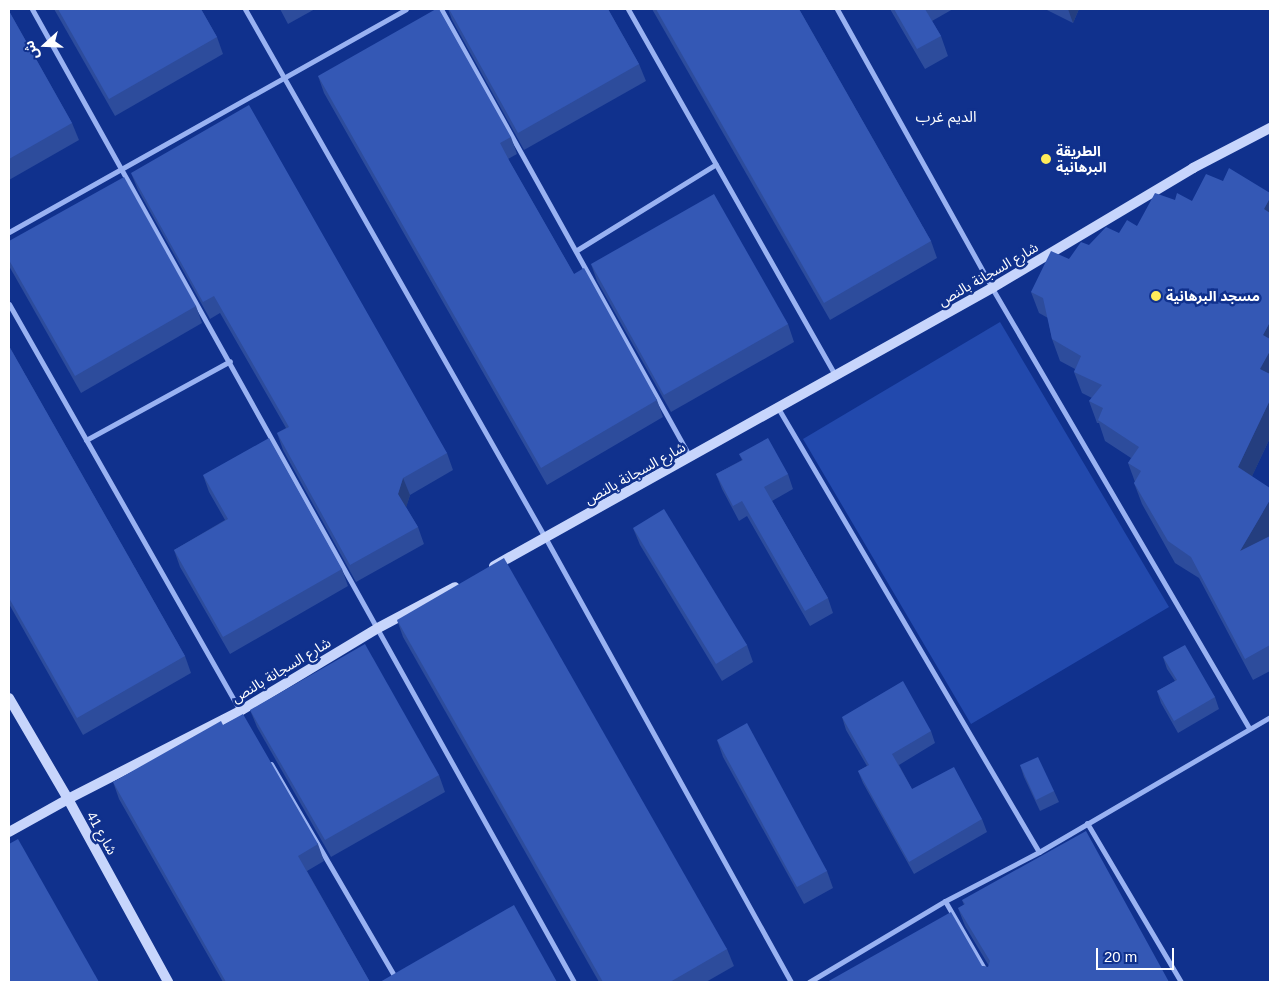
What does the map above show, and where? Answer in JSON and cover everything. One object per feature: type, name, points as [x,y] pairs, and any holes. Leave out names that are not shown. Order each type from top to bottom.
[{"type":"street","points":[[32,9],[230,361],[574,982]]},
{"type":"street","points":[[245,9],[546,539],[791,982]]},
{"type":"street","points":[[9,232],[406,9]]},
{"type":"street","points":[[442,9],[577,250],[690,458]]},
{"type":"street","points":[[628,9],[836,376]]},
{"type":"street","points":[[836,9],[992,288],[1249,728]]},
{"type":"street","name":"شارع السجانة بالنص","points":[[484,571],[546,539],[777,407],[992,288],[1193,168],[1270,128]]},
{"type":"street","points":[[577,250],[716,164]]},
{"type":"street","points":[[9,304],[243,716]]},
{"type":"street","points":[[86,440],[230,361]]},
{"type":"street","points":[[777,407],[1039,852]]},
{"type":"street","name":"شارع السجانة بالنص","points":[[9,832],[68,799],[243,716],[378,628],[466,581]]},
{"type":"street","name":"شارع 41","points":[[9,698],[68,799],[168,982]]},
{"type":"street","points":[[809,982],[945,901],[1039,852],[1270,717]]},
{"type":"street","points":[[266,754],[398,982]]},
{"type":"street","points":[[1087,823],[1181,982]]},
{"type":"street","points":[[945,901],[988,974]]},
{"type":"shaded area","points":[[1000,322],[1169,607],[971,724],[803,439]]},
{"type":"building","points":[[58,9],[201,9],[217,37],[109,99]]},
{"type":"building","points":[[439,9],[511,137],[500,143],[510,162],[574,274],[584,268],[657,400],[541,468],[318,76]]},
{"type":"building","points":[[449,9],[608,9],[639,64],[518,133]]},
{"type":"building","points":[[656,9],[799,9],[931,241],[824,303]]},
{"type":"building","points":[[894,9],[925,9],[941,36],[917,49]]},
{"type":"building","points":[[9,11],[72,123],[9,159]]},
{"type":"building","points":[[249,105],[447,453],[403,478],[398,494],[418,527],[350,565],[277,433],[289,427],[214,296],[203,302],[131,173]]},
{"type":"building","name":"مسجد البرهانية","points":[[1229,168],[1270,193],[1270,198],[1264,209],[1270,213],[1270,322],[1263,335],[1270,339],[1270,351],[1260,369],[1270,374],[1270,400],[1238,467],[1270,488],[1270,500],[1240,551],[1270,536],[1270,645],[1245,659],[1191,557],[1168,541],[1134,483],[1141,471],[1128,463],[1139,447],[1098,420],[1103,408],[1089,401],[1102,385],[1074,372],[1081,356],[1052,339],[1043,298],[1031,292],[1051,251],[1069,259],[1081,242],[1089,245],[1106,227],[1119,233],[1127,220],[1137,226],[1155,193],[1175,200],[1177,193],[1192,201],[1206,174],[1223,181]]},
{"type":"building","points":[[124,177],[196,306],[75,376],[9,260],[9,241]]},
{"type":"building","points":[[714,194],[788,324],[664,395],[591,264]]},
{"type":"building","points":[[9,346],[185,656],[77,718],[9,598]]},
{"type":"building","points":[[269,438],[342,569],[223,637],[174,550],[228,519],[203,475]]},
{"type":"building","points":[[768,438],[788,474],[764,487],[828,598],[805,611],[742,501],[733,506],[716,474],[743,460],[739,454]]},
{"type":"building","points":[[664,509],[747,645],[716,664],[633,528]]},
{"type":"building","points":[[504,558],[727,949],[670,982],[603,982],[397,620]]},
{"type":"building","points":[[365,644],[439,775],[325,840],[250,710]]},
{"type":"building","points":[[1185,645],[1215,697],[1174,721],[1157,691],[1177,680],[1163,657]]},
{"type":"building","points":[[903,681],[931,731],[892,754],[912,789],[954,767],[982,819],[909,862],[858,771],[869,765],[842,717]]},
{"type":"building","points":[[243,714],[318,844],[298,856],[370,982],[226,982],[113,782],[221,721],[223,725]]},
{"type":"building","points":[[747,723],[827,871],[797,887],[717,740]]},
{"type":"building","points":[[1038,757],[1054,791],[1036,800],[1020,765]]},
{"type":"building","points":[[1086,831],[1169,982],[827,982],[951,912],[982,966],[988,967],[990,961],[958,908],[965,904],[962,900]]},
{"type":"building","points":[[18,839],[99,982],[9,982],[9,844]]},
{"type":"building","points":[[514,905],[557,982],[380,982]]},
{"type":"place","name":"الطريقة البرهانية","points":[[1046,159]]},
{"type":"place","name":"مسجد البرهانية","points":[[1156,296]]},
{"type":"district","name":"الديم غرب","points":[[946,117]]}]
